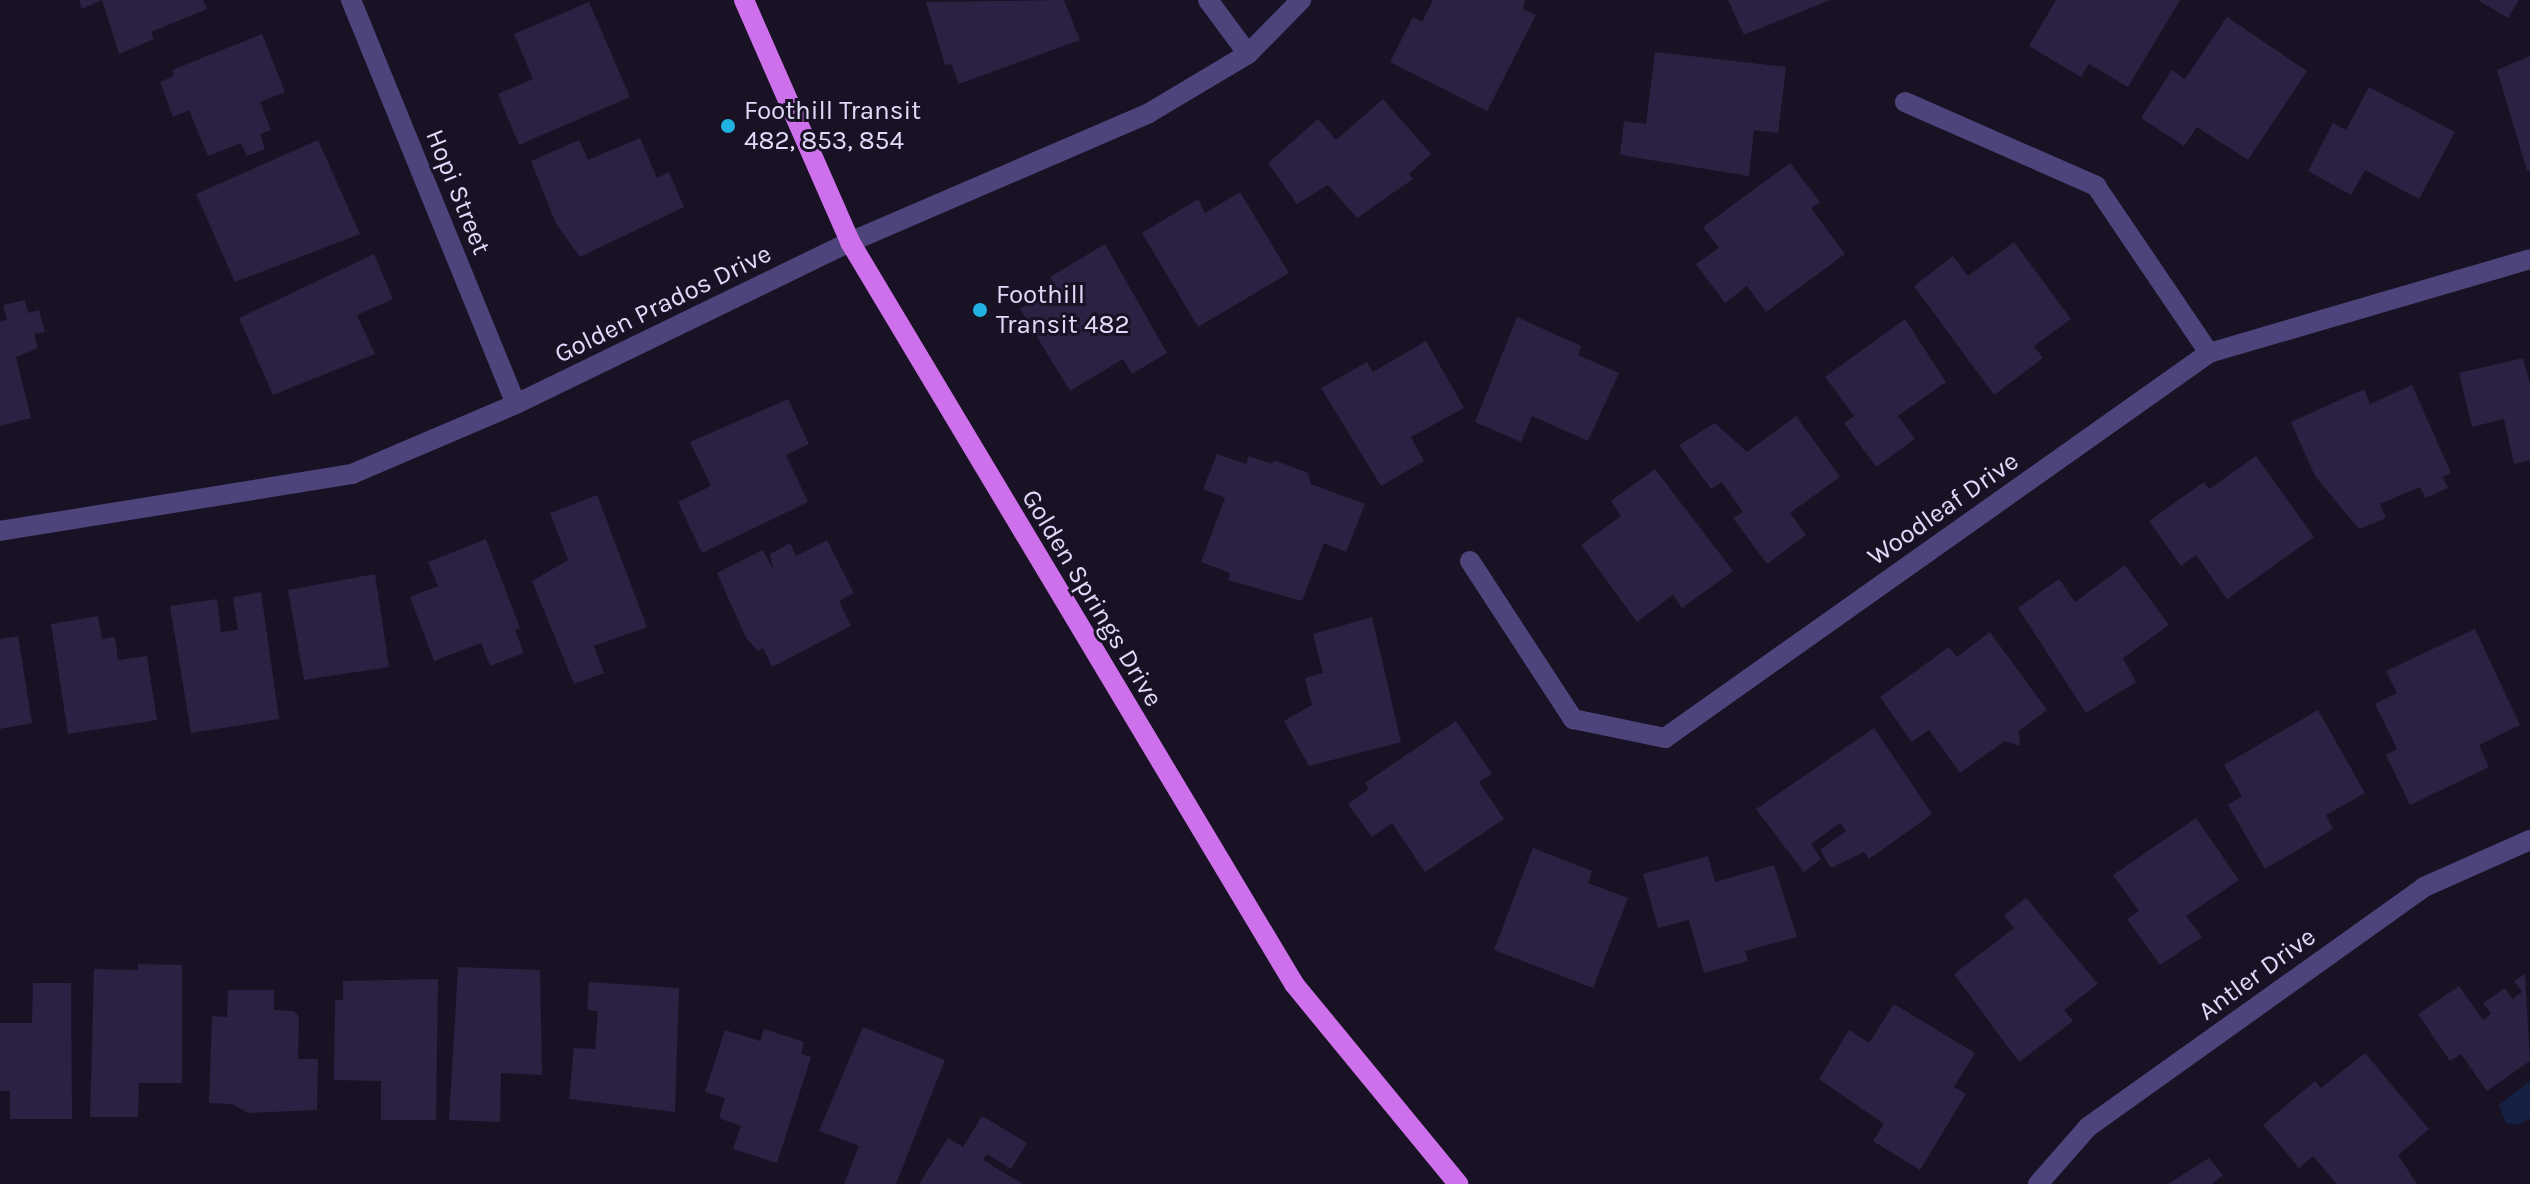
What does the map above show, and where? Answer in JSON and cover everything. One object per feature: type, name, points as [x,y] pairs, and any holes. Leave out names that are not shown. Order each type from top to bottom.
[{"type":"main road","name":"Golden Springs Drive","points":[[744,0],[850,242],[1294,984],[1458,1184]]},
{"type":"street","name":"Hopi Street","points":[[351,0],[516,404]]},
{"type":"street","points":[[1208,0],[1248,54]]},
{"type":"street","name":"Golden Prados Drive","points":[[0,531],[352,474],[516,404],[850,242],[1149,113],[1248,54],[1301,0]]},
{"type":"street","points":[[1905,102],[2096,186],[2209,353]]},
{"type":"street","name":"Woodleaf Drive","points":[[1470,561],[1573,719],[1665,738],[2209,353],[2530,259]]},
{"type":"street","name":"Antler Drive","points":[[2038,1184],[2088,1127],[2424,887],[2530,840]]},
{"type":"water","points":[[2530,1081],[2530,1118],[2519,1125],[2506,1123],[2499,1105]]},
{"type":"building","points":[[79,0],[102,0],[82,9]]},
{"type":"building","points":[[102,0],[203,0],[207,9],[151,32],[154,39],[119,54]]},
{"type":"building","points":[[1064,0],[1080,40],[959,84],[951,64],[945,65],[926,2]]},
{"type":"building","points":[[1433,0],[1525,0],[1523,9],[1536,15],[1487,111],[1390,62],[1413,17],[1422,22]]},
{"type":"building","points":[[1728,0],[1830,0],[1744,35]]},
{"type":"building","points":[[2056,0],[2180,0],[2128,87],[2089,64],[2081,77],[2029,46]]},
{"type":"building","points":[[2478,0],[2519,0],[2508,18]]},
{"type":"building","points":[[589,2],[630,97],[519,145],[498,94],[533,79],[514,34]]},
{"type":"building","points":[[2227,17],[2307,71],[2248,160],[2197,127],[2184,146],[2141,118],[2172,70],[2185,79]]},
{"type":"building","points":[[262,34],[285,92],[260,102],[271,130],[260,134],[265,149],[247,156],[241,143],[208,156],[189,110],[173,117],[160,82],[174,76],[172,70]]},
{"type":"building","points":[[1655,52],[1786,67],[1778,133],[1754,130],[1749,176],[1620,155],[1624,121],[1646,124]]},
{"type":"building","points":[[2530,56],[2530,171],[2527,171],[2497,70]]},
{"type":"building","points":[[2369,87],[2455,132],[2419,199],[2365,170],[2351,195],[2308,171],[2333,123],[2346,130]]},
{"type":"building","points":[[1383,99],[1431,154],[1409,174],[1413,179],[1357,218],[1328,185],[1297,204],[1268,163],[1318,119],[1336,140]]},
{"type":"building","points":[[640,138],[657,178],[669,172],[684,207],[580,257],[556,224],[531,161],[579,140],[588,160]]},
{"type":"building","points":[[318,140],[360,234],[235,282],[196,194]]},
{"type":"building","points":[[1790,163],[1820,202],[1811,208],[1845,254],[1766,312],[1747,286],[1725,303],[1696,264],[1719,248],[1703,227]]},
{"type":"building","points":[[1240,192],[1289,273],[1198,327],[1142,233],[1198,199],[1205,213]]},
{"type":"building","points":[[2014,242],[2071,319],[2034,346],[2043,358],[1994,395],[1914,286],[1953,256],[1968,276]]},
{"type":"building","points":[[1105,244],[1167,353],[1132,374],[1123,359],[1070,391],[1020,309],[1056,286],[1050,277]]},
{"type":"building","points":[[374,254],[393,299],[357,315],[375,354],[273,395],[239,318]]},
{"type":"building","points":[[25,300],[28,313],[39,310],[45,332],[34,334],[38,348],[16,357],[31,418],[0,426],[0,321],[7,320],[3,305]]},
{"type":"building","points":[[1517,317],[1581,346],[1578,355],[1619,373],[1588,441],[1532,416],[1521,442],[1475,422]]},
{"type":"building","points":[[1905,319],[1946,382],[1898,416],[1915,439],[1876,467],[1844,423],[1854,416],[1825,377]]},
{"type":"building","points":[[1426,341],[1464,408],[1411,437],[1424,461],[1381,486],[1321,388],[1367,362],[1373,372]]},
{"type":"building","points":[[2523,358],[2530,384],[2530,460],[2514,464],[2504,419],[2472,427],[2459,373]]},
{"type":"building","points":[[2412,385],[2451,473],[2443,477],[2448,488],[2425,498],[2420,487],[2380,504],[2386,518],[2359,529],[2315,476],[2291,422],[2364,389],[2370,404]]},
{"type":"building","points":[[788,399],[809,444],[786,455],[808,502],[702,553],[678,502],[711,486],[690,442]]},
{"type":"building","points":[[1796,416],[1840,477],[1790,513],[1806,535],[1767,564],[1733,518],[1743,512],[1722,482],[1711,489],[1679,445],[1715,423],[1747,452]]},
{"type":"building","points":[[1217,454],[1246,464],[1249,456],[1272,464],[1274,460],[1308,473],[1311,484],[1365,504],[1346,552],[1324,543],[1302,601],[1228,580],[1230,573],[1201,562],[1225,498],[1203,489]]},
{"type":"building","points":[[2256,456],[2314,537],[2227,599],[2196,555],[2181,566],[2149,521],[2204,482],[2209,489]]},
{"type":"building","points":[[1655,469],[1733,571],[1682,608],[1673,595],[1637,622],[1581,545],[1621,516],[1611,501]]},
{"type":"building","points":[[597,495],[647,627],[594,646],[604,673],[574,684],[532,581],[568,560],[550,513]]},
{"type":"building","points":[[486,539],[520,628],[515,630],[524,653],[490,666],[481,643],[434,661],[410,597],[438,586],[428,562]]},
{"type":"building","points":[[827,540],[854,593],[839,601],[851,626],[772,667],[763,648],[758,651],[746,638],[717,573],[763,550],[773,570],[770,554],[790,543],[796,556]]},
{"type":"building","points":[[2125,565],[2169,625],[2123,658],[2136,682],[2086,713],[2018,608],[2059,579],[2075,602]]},
{"type":"building","points":[[375,574],[389,667],[304,680],[288,590]]},
{"type":"building","points":[[261,592],[279,719],[191,733],[170,606],[217,599],[221,632],[238,630],[233,597]]},
{"type":"building","points":[[98,616],[102,639],[115,637],[118,660],[147,656],[157,720],[68,734],[51,624]]},
{"type":"building","points":[[1372,617],[1401,742],[1309,766],[1284,721],[1312,705],[1305,678],[1323,673],[1313,634]]},
{"type":"building","points":[[2475,629],[2520,725],[2479,745],[2489,767],[2410,805],[2386,755],[2397,749],[2375,704],[2397,693],[2386,671]]},
{"type":"building","points":[[1990,632],[2047,710],[2019,731],[2020,746],[2005,741],[1960,773],[1929,730],[1912,742],[1880,697],[1949,647],[1957,657]]},
{"type":"building","points":[[18,636],[32,723],[0,729],[0,639]]},
{"type":"building","points":[[2318,710],[2365,793],[2326,815],[2333,829],[2265,869],[2228,805],[2242,796],[2224,765]]},
{"type":"building","points":[[1456,721],[1492,774],[1479,782],[1504,819],[1425,872],[1392,823],[1372,837],[1348,804],[1369,789],[1365,783]]},
{"type":"building","points":[[1874,728],[1932,814],[1869,859],[1864,852],[1831,868],[1820,850],[1846,831],[1840,823],[1811,844],[1821,859],[1804,872],[1756,809]]},
{"type":"building","points":[[2196,818],[2239,880],[2186,916],[2202,937],[2160,965],[2127,919],[2139,911],[2113,875]]},
{"type":"building","points":[[1533,848],[1592,871],[1588,883],[1628,898],[1593,988],[1494,950]]},
{"type":"building","points":[[1708,856],[1715,882],[1774,865],[1797,937],[1745,951],[1748,961],[1704,973],[1689,920],[1658,928],[1643,874]]},
{"type":"building","points":[[2026,898],[2098,984],[2064,1010],[2073,1021],[2019,1062],[1954,974],[2014,928],[2004,915]]},
{"type":"building","points":[[138,964],[182,965],[182,1083],[139,1083],[138,1117],[90,1117],[94,969],[138,970]]},
{"type":"building","points":[[458,967],[540,970],[542,1075],[501,1073],[500,1122],[449,1120]]},
{"type":"building","points":[[2525,974],[2530,1061],[2487,1091],[2461,1054],[2450,1061],[2418,1014],[2459,986],[2483,1020],[2491,1014],[2483,1003],[2505,988],[2513,999],[2522,992],[2514,981]]},
{"type":"building","points":[[438,979],[436,1120],[381,1120],[381,1081],[334,1080],[335,1000],[343,1000],[343,981]]},
{"type":"building","points":[[589,982],[679,988],[675,1112],[569,1099],[574,1048],[595,1049],[598,1011],[587,1010]]},
{"type":"building","points":[[33,983],[71,983],[72,1119],[10,1119],[10,1091],[0,1091],[0,1023],[32,1023]]},
{"type":"building","points":[[228,990],[274,990],[274,1010],[294,1011],[299,1017],[298,1059],[318,1059],[317,1110],[248,1113],[232,1104],[209,1103],[212,1016],[227,1017]]},
{"type":"building","points":[[1894,1004],[1975,1053],[1954,1087],[1966,1094],[1920,1170],[1873,1141],[1884,1124],[1819,1079],[1849,1030],[1869,1043]]},
{"type":"building","points":[[863,1027],[945,1060],[896,1184],[844,1184],[859,1146],[819,1131]]},
{"type":"building","points":[[764,1029],[804,1042],[801,1054],[811,1057],[777,1163],[733,1149],[741,1126],[719,1118],[725,1098],[705,1092],[725,1030],[760,1041]]},
{"type":"building","points":[[2365,1053],[2429,1129],[2398,1155],[2417,1184],[2337,1184],[2313,1156],[2299,1168],[2263,1125],[2315,1081],[2321,1088]]},
{"type":"building","points":[[982,1116],[1027,1143],[1011,1169],[987,1154],[983,1160],[1023,1184],[919,1184],[948,1138],[963,1147]]},
{"type":"building","points":[[2209,1158],[2223,1175],[2212,1184],[2168,1184]]},
{"type":"place","name":"Foothill Transit 482, 853, 854","points":[[728,126]]},
{"type":"place","name":"Foothill Transit 482","points":[[980,310]]}]
